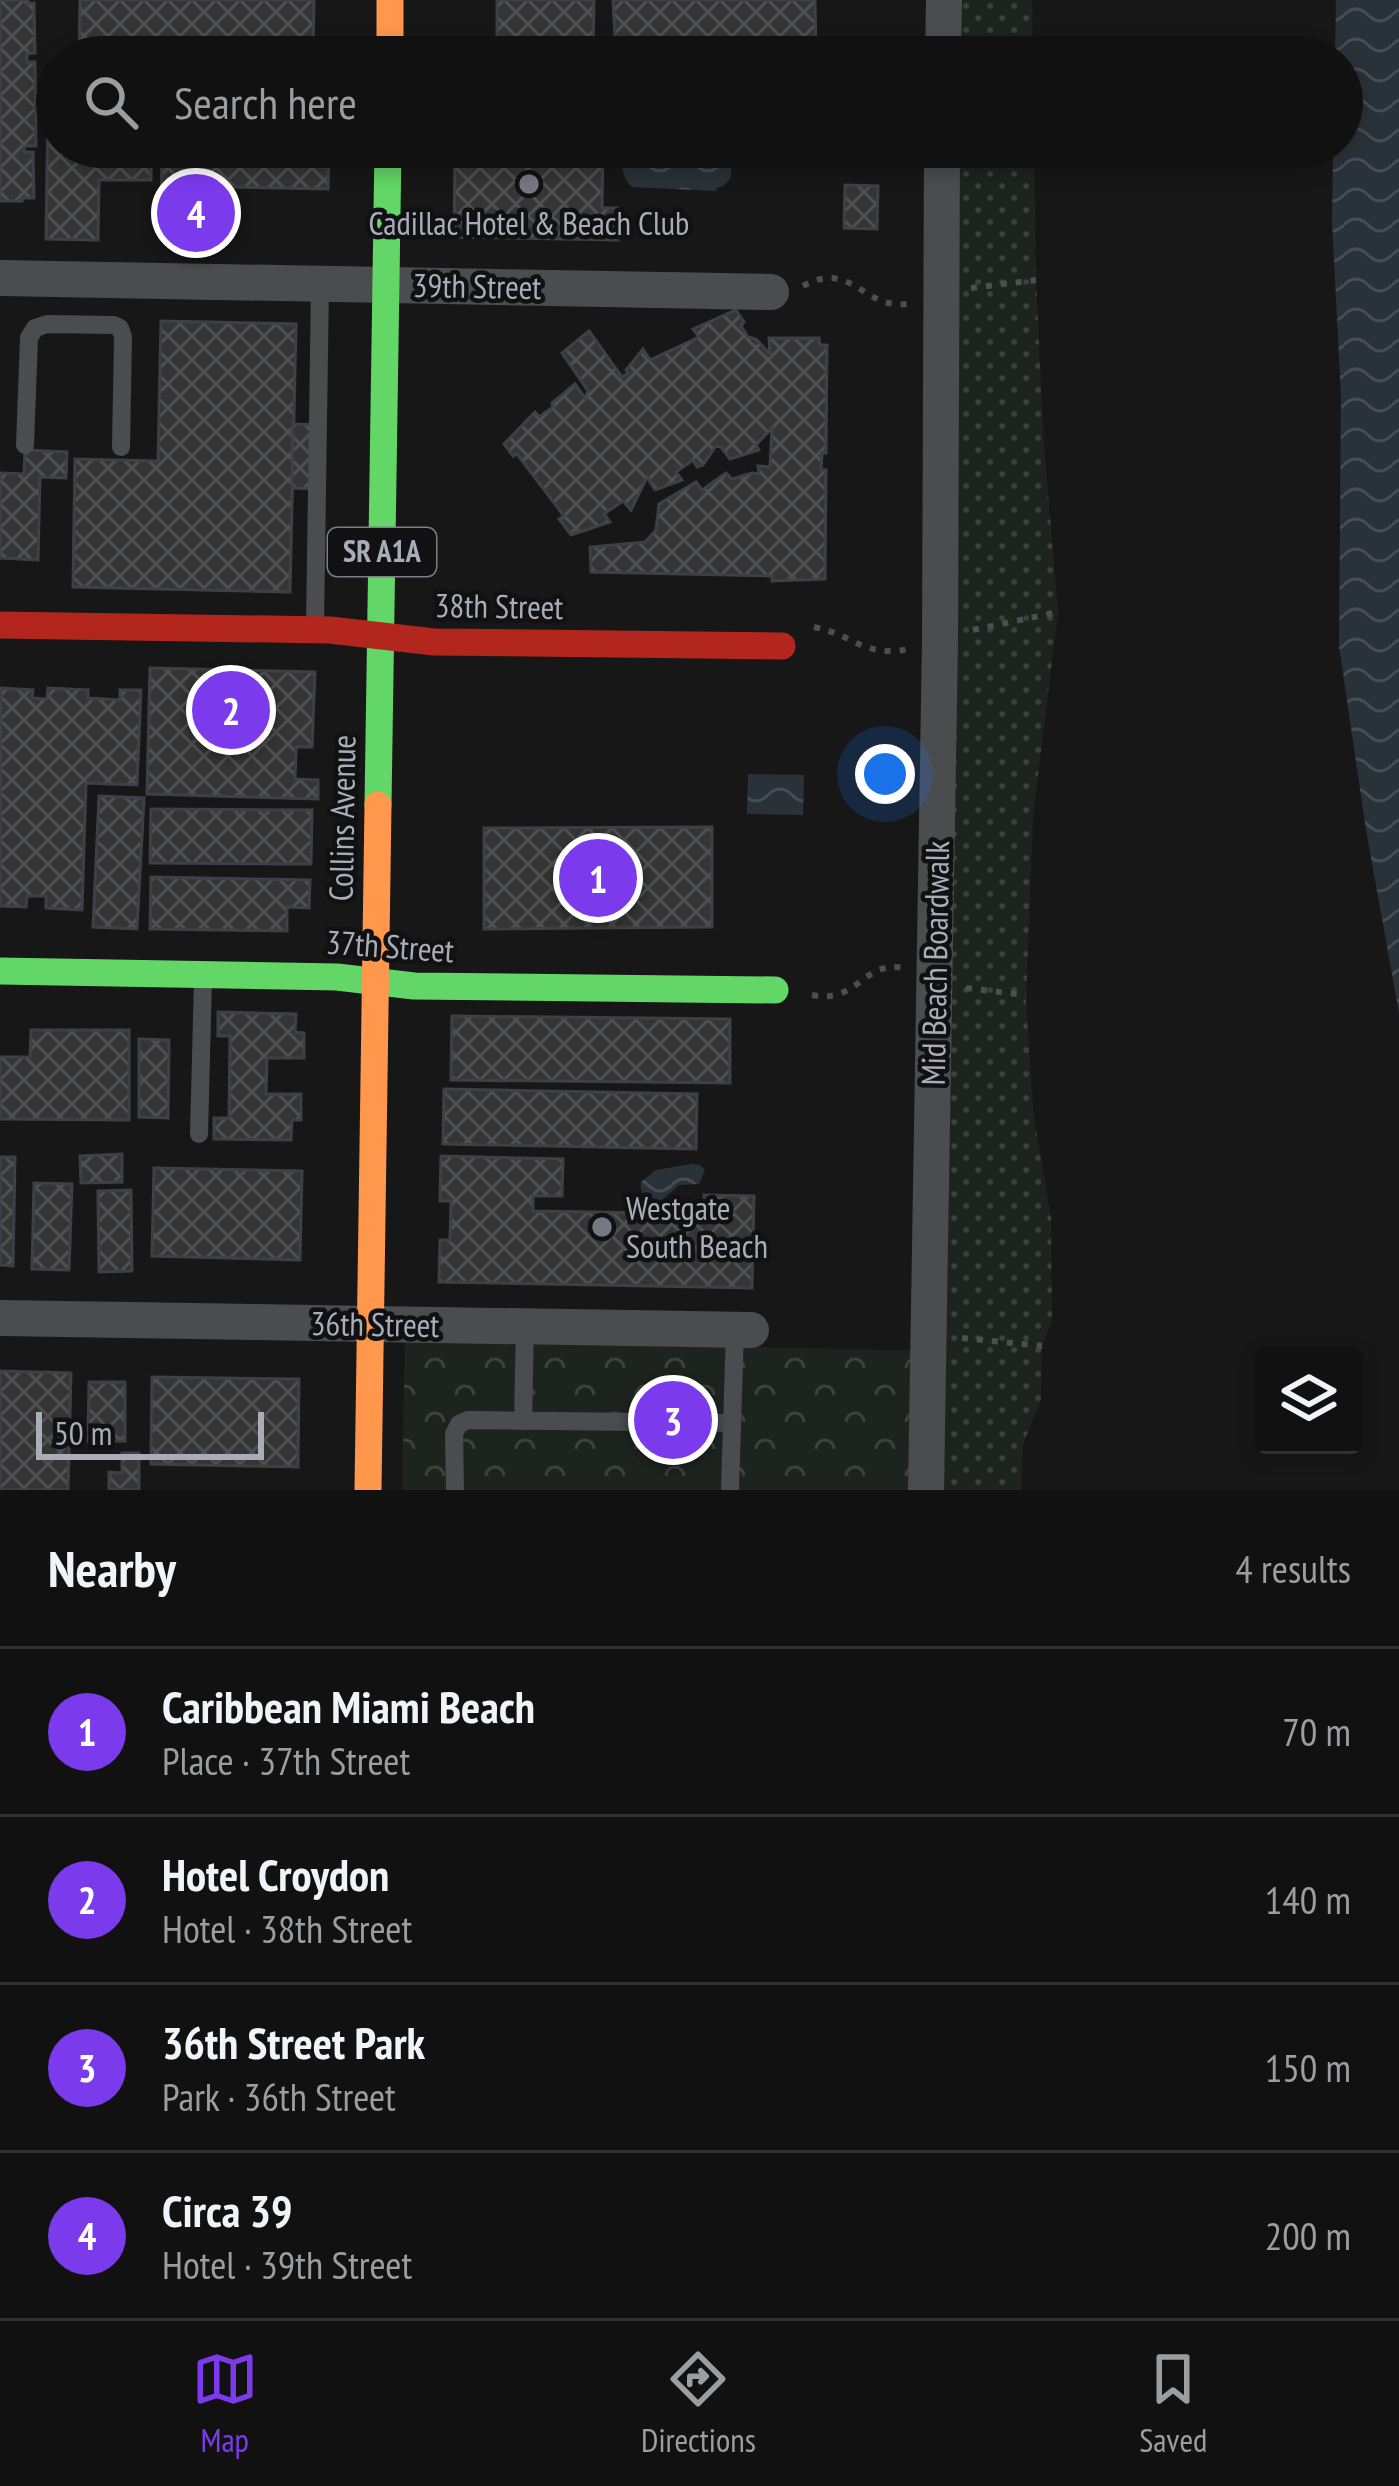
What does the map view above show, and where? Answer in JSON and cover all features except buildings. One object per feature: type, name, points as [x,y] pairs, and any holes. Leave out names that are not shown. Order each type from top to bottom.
[{"type":"street","points":[[389,36],[390,0]]},
{"type":"street","points":[[943,36],[944,0]]},
{"type":"street","name":"Collins Avenue","points":[[368,1490],[388,168]]},
{"type":"street","name":"Mid Beach Boardwalk","points":[[926,1490],[940,639],[942,168]]},
{"type":"street","name":"39th Street","points":[[0,278],[87,303],[320,284],[771,292]]},
{"type":"street","name":"38th Street","points":[[0,625],[315,630],[434,642],[791,636]]},
{"type":"street","name":"37th Street","points":[[0,971],[337,977],[414,986],[789,991]]},
{"type":"street","name":"36th Street","points":[[0,1318],[743,1330]]},
{"type":"lane","points":[[315,630],[320,284]]},
{"type":"lane","points":[[25,445],[29,338],[35,328],[87,303],[120,328],[122,447]]},
{"type":"lane","points":[[199,1134],[202,974]]},
{"type":"lane","points":[[524,1421],[525,1326]]},
{"type":"lane","points":[[730,1490],[730,1423],[743,1330]]},
{"type":"lane","points":[[454,1490],[454,1434],[468,1420],[730,1423]]},
{"type":"path","points":[[771,292],[795,290],[829,277],[855,283],[874,299],[896,306],[941,292],[1036,280]]},
{"type":"path","points":[[791,636],[833,631],[874,652],[906,650],[1001,622],[1058,612]]},
{"type":"path","points":[[789,991],[834,997],[886,966],[910,970],[935,984],[1026,995]]},
{"type":"path","points":[[929,1334],[1042,1346]]},
{"type":"green space","points":[[959,0],[1032,0],[1033,36],[958,36]]},
{"type":"green space","points":[[957,168],[1034,168],[1044,445],[1058,612],[1033,817],[1026,1002],[1034,1119],[1051,1217],[1052,1320],[1042,1346],[1041,1400],[1023,1444],[1021,1490],[943,1490]]},
{"type":"green space","points":[[405,1340],[942,1351],[943,1490],[402,1490]]},
{"type":"water","points":[[1336,0],[1399,0],[1399,1013],[1339,646],[1341,395],[1333,168],[1363,168],[1363,36],[1335,36]]},
{"type":"water","points":[[623,168],[731,171],[716,191],[632,187]]},
{"type":"water","points":[[748,774],[804,775],[803,815],[747,814]]},
{"type":"water","points":[[691,1164],[705,1170],[699,1184],[679,1185],[660,1202],[650,1203],[644,1196],[641,1182],[656,1170]]},
{"type":"traffic: fast","points":[[378,805],[388,168]]},
{"type":"traffic: fast","points":[[0,971],[337,977],[414,986],[775,990]]},
{"type":"traffic: slow","points":[[390,0],[390,36]]},
{"type":"traffic: slow","points":[[368,1490],[378,805]]},
{"type":"traffic: jam","points":[[0,625],[330,630],[434,642],[782,646]]},
{"type":"place","name":"Cadillac Hotel & Beach Club","points":[[529,184]]},
{"type":"place","name":"Circa 39","points":[[196,213]]},
{"type":"place","name":"Hotel Croydon","points":[[231,710]]},
{"type":"place","name":"Caribbean Miami Beach","points":[[598,878]]},
{"type":"place","name":"Westgate South Beach","points":[[602,1227]]},
{"type":"place","name":"36th Street Park","points":[[673,1420]]}]
